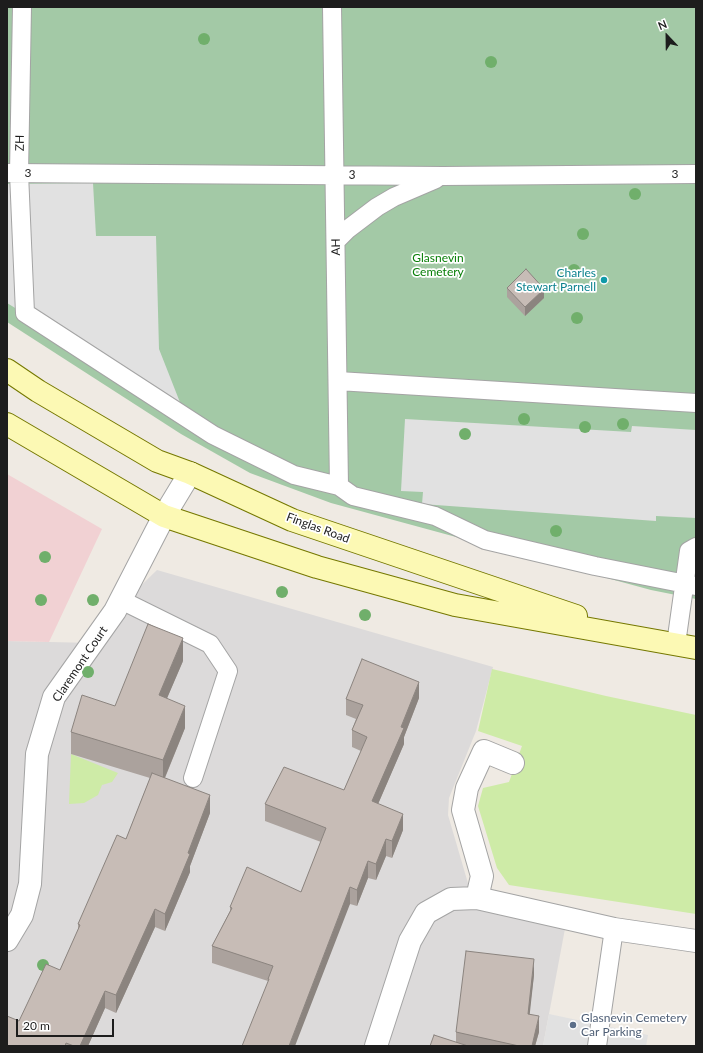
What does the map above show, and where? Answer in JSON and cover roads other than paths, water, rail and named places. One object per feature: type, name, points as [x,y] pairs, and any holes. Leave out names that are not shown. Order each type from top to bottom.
[{"type":"main road","name":"Finglas Road","points":[[7,370],[38,391],[157,461],[190,473],[292,520],[649,641]]},
{"type":"main road","name":"Finglas Road","points":[[7,424],[164,516],[317,568],[455,605],[649,641],[686,646]]},
{"type":"street","name":"Claremont Court","points":[[7,940],[22,915],[30,884],[38,754],[54,697],[115,611],[164,516],[190,473]]},
{"type":"street","points":[[477,898],[482,876],[463,810],[467,788],[484,751],[513,763]]},
{"type":"street","points":[[376,1046],[410,941],[426,913],[451,899],[477,898],[614,929],[696,941]]},
{"type":"lane","name":"ZH","points":[[22,7],[13,173],[24,313],[213,435],[294,475],[339,486]]},
{"type":"lane","name":"AH","points":[[332,7],[339,486]]},
{"type":"lane","name":"3","points":[[13,173],[334,174],[443,176],[696,174]]},
{"type":"lane","points":[[336,241],[363,216],[388,200],[443,176]]},
{"type":"lane","points":[[338,381],[696,403]]},
{"type":"lane","points":[[339,486],[353,496],[435,516],[485,540],[595,566],[690,585]]},
{"type":"lane","points":[[686,646],[690,585],[690,551],[696,547]]},
{"type":"lane","points":[[120,600],[210,644],[228,670],[193,778]]},
{"type":"lane","points":[[597,1046],[614,929]]},
{"type":"place","name":"Charles Stewart Parnell","points":[[604,280]]},
{"type":"place","name":"Glasnevin Cemetery Car Parking","points":[[573,1025]]},
{"type":"park label","name":"Glasnevin Cemetery","points":[[438,265]]}]
